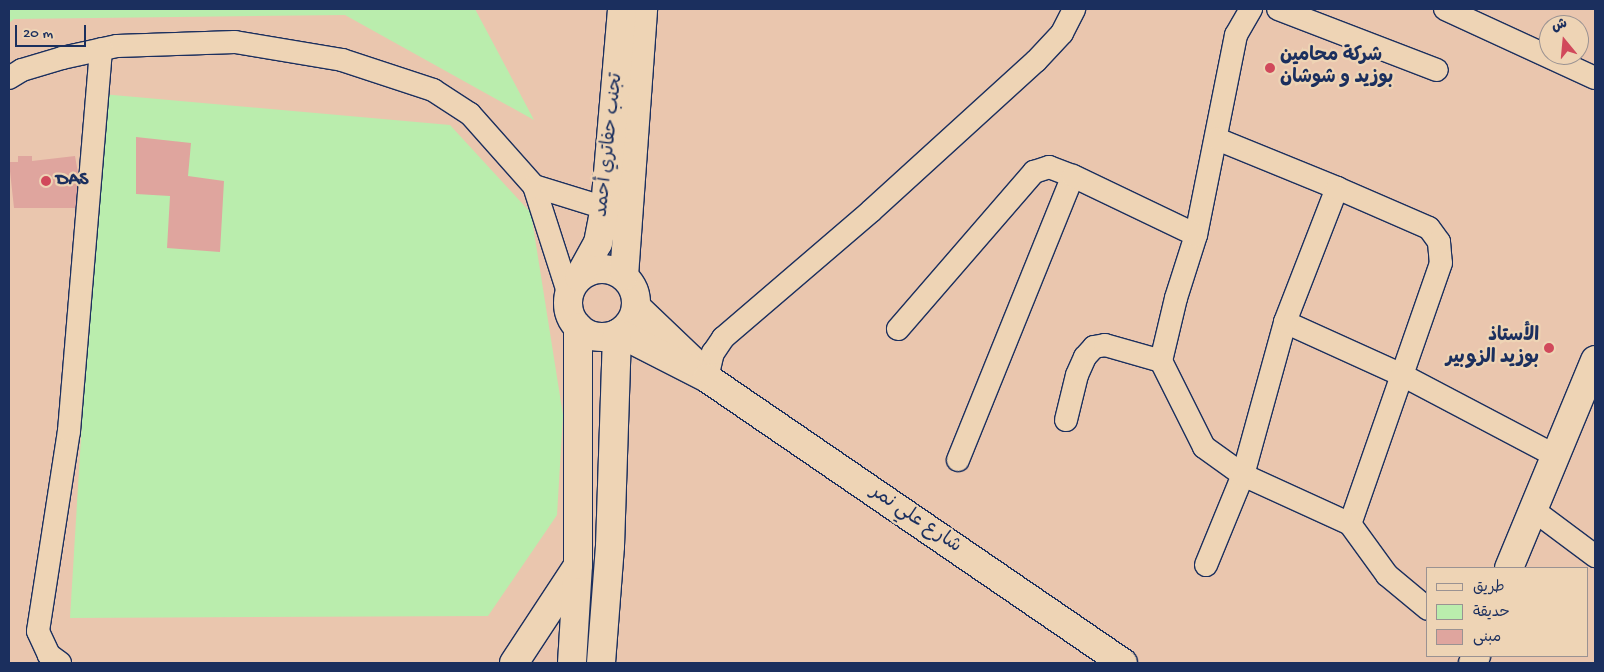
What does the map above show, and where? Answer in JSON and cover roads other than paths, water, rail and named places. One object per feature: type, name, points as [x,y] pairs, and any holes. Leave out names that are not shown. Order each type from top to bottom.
[{"type":"main road","name":"تجنب حفاتري أحمد","points":[[574,286],[598,243],[604,208],[622,9]]},
{"type":"main road","name":"تجنب حفاتري أحمد","points":[[624,276],[643,9]]},
{"type":"main road","points":[[603,269],[624,276],[636,296],[633,318],[618,334],[596,337],[578,327],[571,317],[574,286],[603,269]]},
{"type":"main road","name":"شارع علي نمر","points":[[636,307],[686,352],[707,378]]},
{"type":"main road","points":[[572,663],[578,565],[578,327]]},
{"type":"main road","points":[[601,663],[610,546],[618,334]]},
{"type":"main road","name":"شارع علي نمر","points":[[618,334],[707,378],[1124,663]]},
{"type":"main road","points":[[1509,567],[1554,455],[1595,360]]},
{"type":"main road","points":[[514,663],[578,565],[610,546]]},
{"type":"street","points":[[707,378],[713,353],[723,338],[871,211],[1036,61],[1062,32],[1074,9]]},
{"type":"street","points":[[1251,9],[1236,35],[1217,140],[1196,235],[1161,362],[1204,447],[1243,475],[1350,524],[1387,575],[1426,607]]},
{"type":"street","points":[[1278,9],[1436,70]]},
{"type":"street","points":[[1445,9],[1595,78]]},
{"type":"street","points":[[9,78],[30,68],[101,49],[173,42],[235,42],[342,60],[433,90],[470,114],[534,186],[574,286]]},
{"type":"street","points":[[60,663],[49,655],[38,631],[69,431],[101,49]]},
{"type":"street","points":[[1217,140],[1337,188],[1429,228],[1439,242],[1441,263],[1350,524]]},
{"type":"street","points":[[898,329],[1034,172],[1050,167],[1073,176],[1196,235]]},
{"type":"street","points":[[958,460],[1073,176]]},
{"type":"street","points":[[534,186],[604,208]]},
{"type":"street","points":[[1206,565],[1243,475],[1285,322],[1337,188]]},
{"type":"street","points":[[1285,322],[1402,375],[1554,455]]},
{"type":"street","points":[[1066,420],[1077,375],[1094,347],[1105,345],[1161,362]]},
{"type":"street","points":[[1532,509],[1595,556]]},
{"type":"place","name":"شركة محامين بوزيد و شوشان","points":[[1270,68]]},
{"type":"place","name":"DAS","points":[[46,181]]},
{"type":"place","name":"الأستاذ بوزيد الزوبير","points":[[1549,348]]}]
